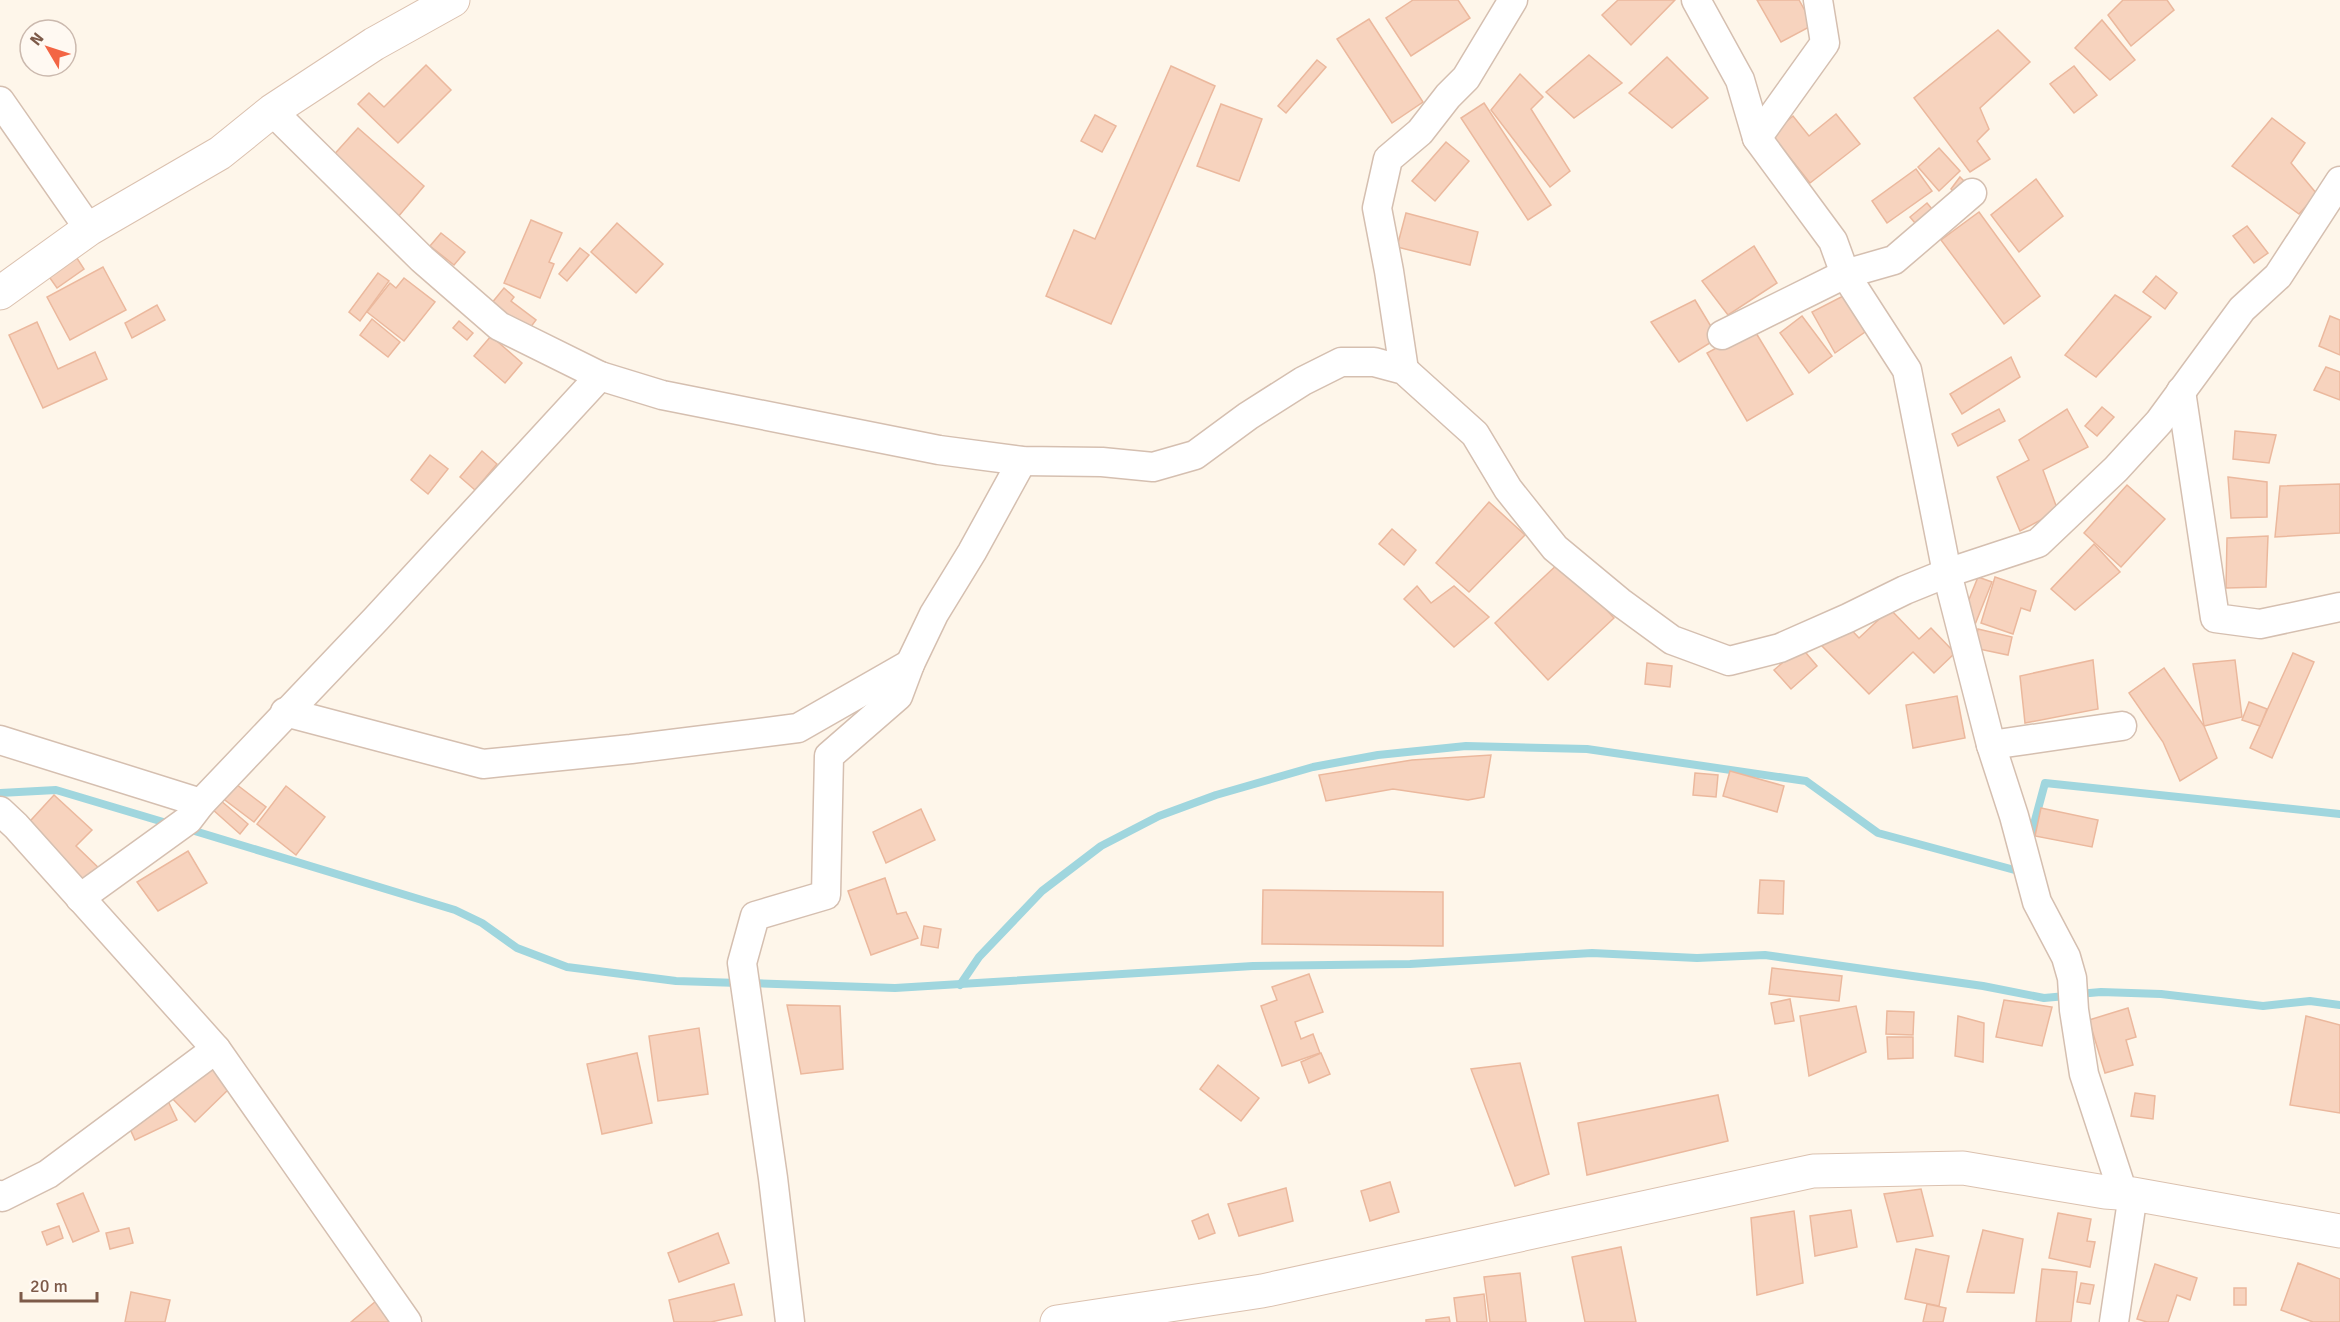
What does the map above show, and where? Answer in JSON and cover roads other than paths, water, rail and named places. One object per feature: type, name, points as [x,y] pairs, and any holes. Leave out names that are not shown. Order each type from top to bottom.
[{"type":"street","points":[[0,293],[89,230],[220,153],[272,111],[374,44],[453,0]]},
{"type":"street","points":[[1404,370],[1377,208],[1388,159],[1420,132],[1466,78],[1513,0]]},
{"type":"street","points":[[1696,0],[1740,80],[1757,138],[1833,241],[1845,274],[1907,370],[1947,573],[1991,745],[2037,902],[2066,957],[2072,978],[2074,1010],[2084,1074],[2128,1194],[2114,1322]]},
{"type":"street","points":[[1757,138],[1825,43],[1818,0]]},
{"type":"street","points":[[0,101],[89,230]]},
{"type":"street","points":[[272,111],[422,259],[499,326],[600,376],[662,395],[939,450],[1022,461],[1102,462],[1153,467],[1195,455],[1248,416],[1303,381],[1341,362],[1374,362],[1404,370],[1475,434],[1508,489],[1555,548],[1620,602],[1672,640],[1729,661],[1780,648],[1905,590],[1947,573],[2038,543],[2116,469],[2159,423],[2242,309],[2278,276],[2340,181]]},
{"type":"street","points":[[1722,335],[1845,274],[1894,260],[1972,193]]},
{"type":"street","points":[[80,898],[156,844],[194,812],[600,376]]},
{"type":"street","points":[[2181,391],[2215,618],[2260,624],[2340,607]]},
{"type":"street","points":[[790,1322],[743,966],[755,916],[826,895],[829,756],[898,696],[933,614],[972,552],[1022,461]]},
{"type":"street","points":[[285,712],[483,765],[798,728],[910,664]]},
{"type":"street","points":[[1991,745],[2122,726]]},
{"type":"street","points":[[0,740],[194,812]]},
{"type":"street","points":[[1,812],[216,1049],[406,1322]]},
{"type":"street","points":[[0,1195],[2,1197],[48,1174],[216,1049]]},
{"type":"street","points":[[1057,1322],[1262,1291],[1813,1171],[1963,1168],[2128,1194],[2340,1232]]},
{"type":"waterway","points":[[960,985],[979,957],[1042,891],[1101,846],[1159,816],[1216,795],[1313,767],[1378,755],[1466,746],[1587,749],[1806,781],[1878,833],[2022,871]]},
{"type":"waterway","points":[[2030,839],[2045,783],[2340,814]]},
{"type":"waterway","points":[[0,793],[56,790],[170,824]]},
{"type":"waterway","points":[[188,829],[455,910],[482,923],[517,948],[567,967],[676,981],[739,983]]},
{"type":"waterway","points":[[751,983],[895,988],[1253,966],[1410,964],[1592,953],[1697,958],[1765,955],[1983,986],[2044,998],[2066,996]]},
{"type":"waterway","points":[[2078,994],[2101,992],[2161,994],[2263,1006],[2310,1001],[2340,1005]]}]
